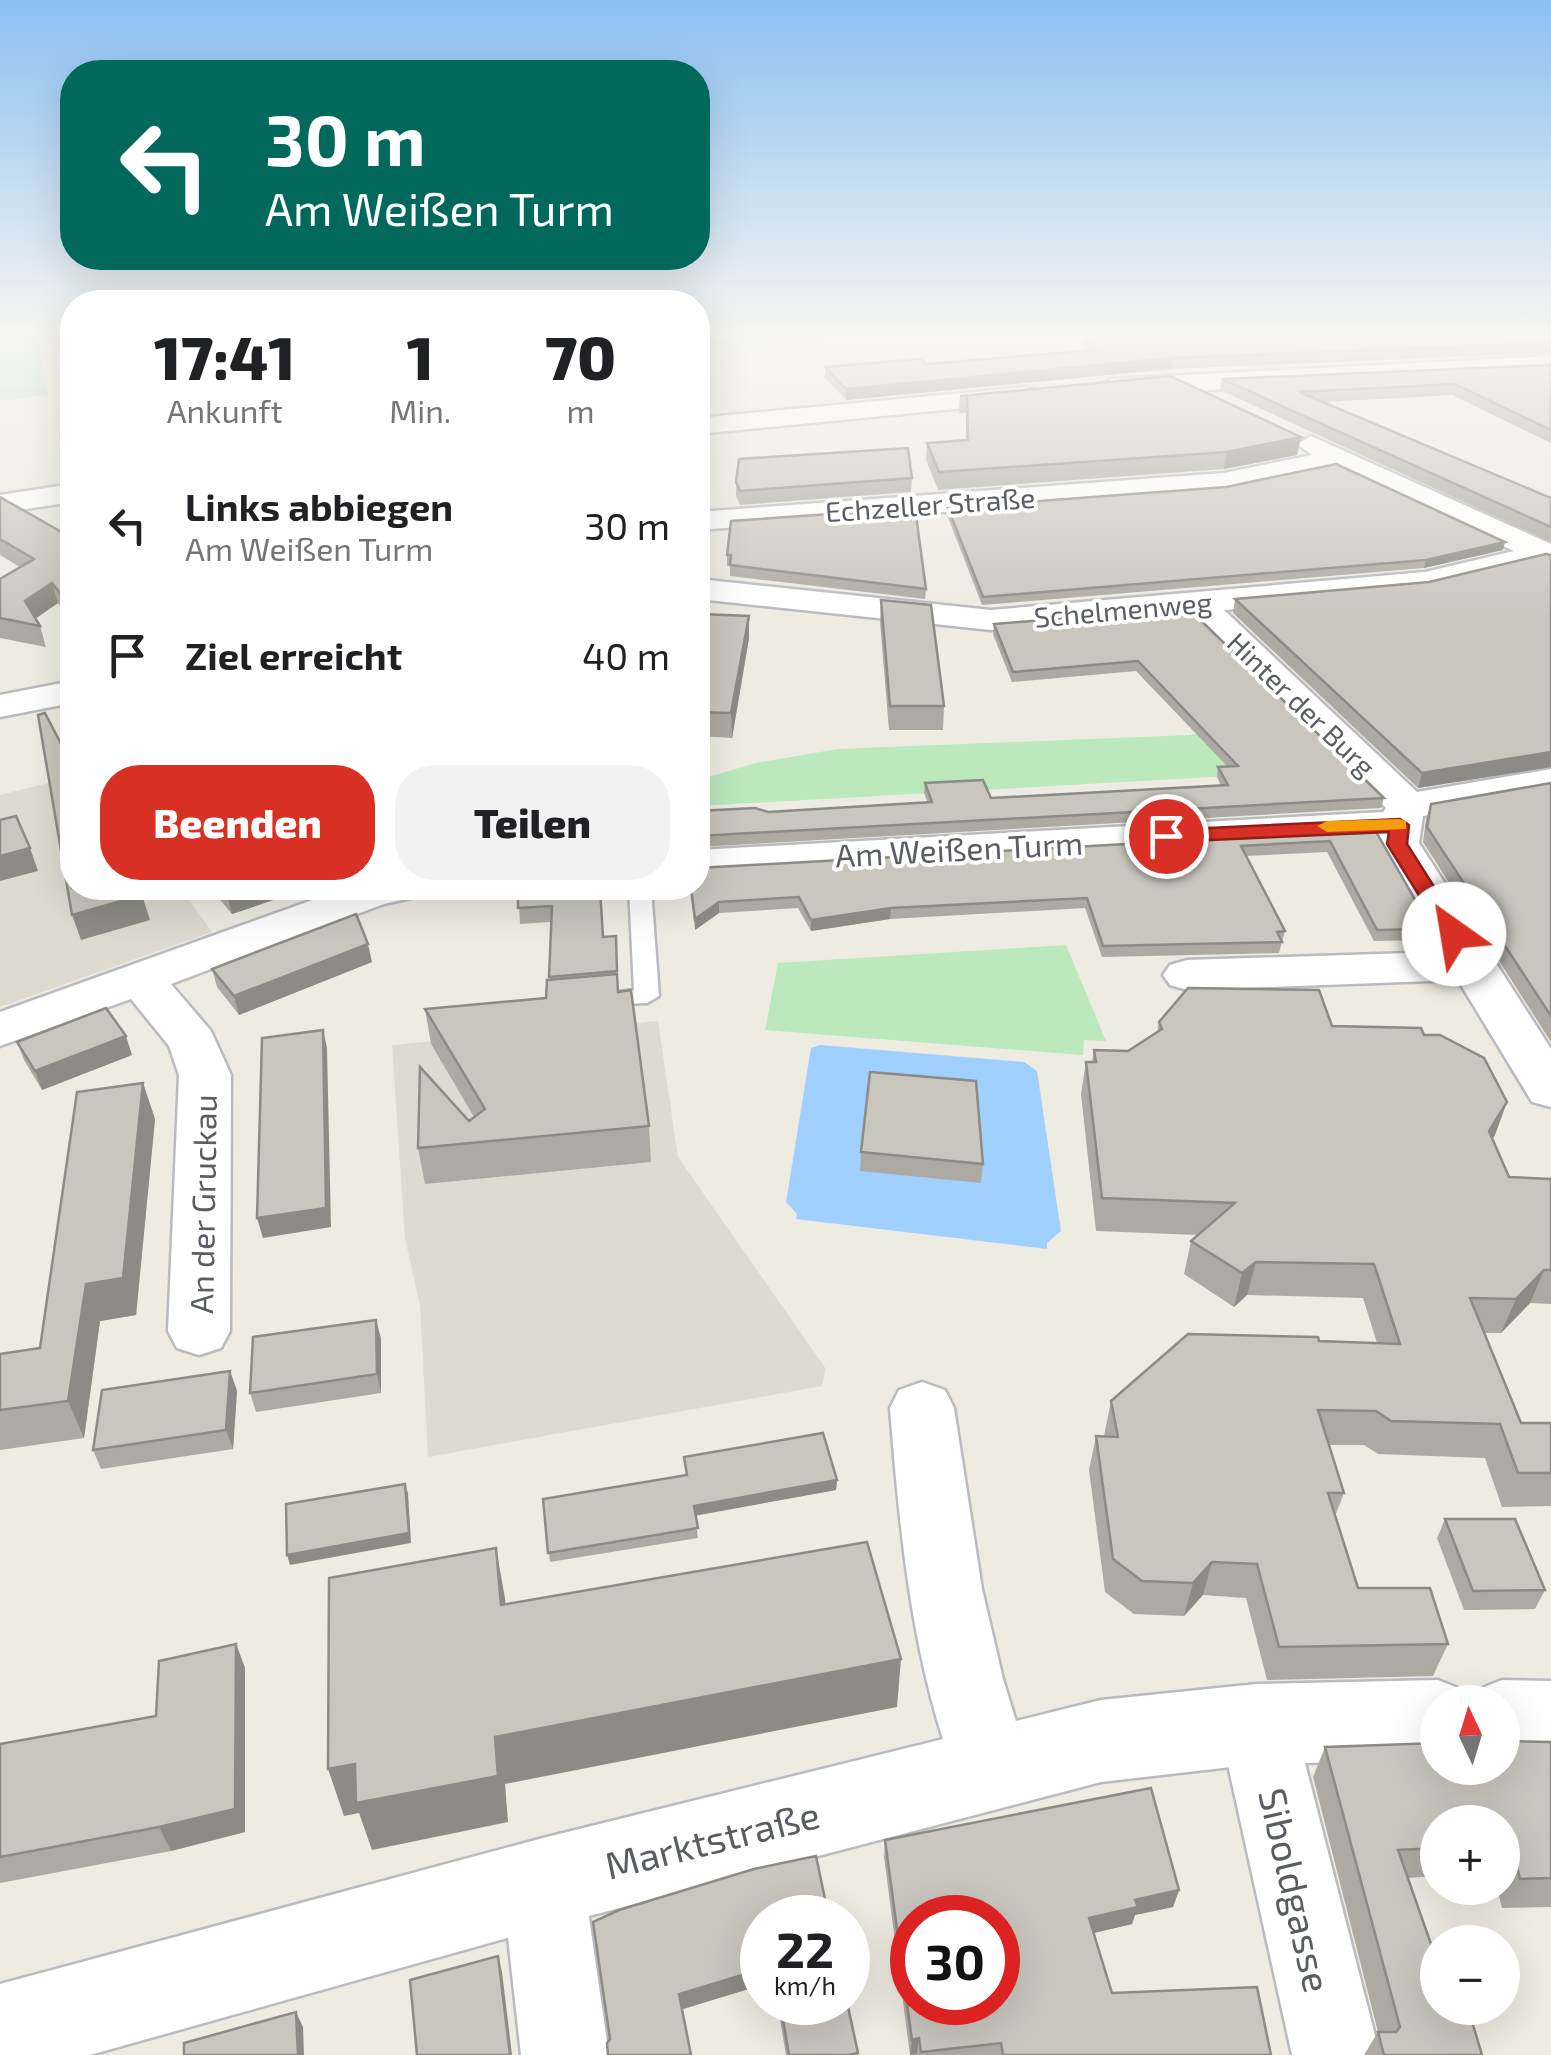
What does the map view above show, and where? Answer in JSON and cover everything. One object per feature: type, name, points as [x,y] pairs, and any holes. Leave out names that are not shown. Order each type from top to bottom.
[{"type":"street","points":[[1290,435],[1548,554]]},
{"type":"street","name":"Echzeller Straße","points":[[710,520],[1224,482],[1340,458]]},
{"type":"street","points":[[0,504],[60,495]]},
{"type":"street","name":"Schelmenweg","points":[[710,590],[991,620],[1425,582],[1548,554]]},
{"type":"street","name":"Hinter der Burg","points":[[1196,602],[1404,815]]},
{"type":"street","points":[[0,706],[60,694]]},
{"type":"street","name":"Am Weißen Turm","points":[[710,863],[1404,815],[1551,780]]},
{"type":"street","points":[[1404,815],[1397,844],[1551,1090]]},
{"type":"street","points":[[0,1030],[354,900]]},
{"type":"street","points":[[1187,975],[1473,965]]},
{"type":"street","name":"An der Gruckau","points":[[141,979],[194,1042],[205,1075],[199,1330]]},
{"type":"street","points":[[922,1408],[930,1494],[968,1696],[991,1767]]},
{"type":"street","name":"Marktstraße","points":[[0,2032],[543,1883],[1101,1741],[1257,1724],[1420,1720]]},
{"type":"street","points":[[1520,1720],[1551,1721]]},
{"type":"street","name":"Siboldgasse","points":[[1257,1724],[1336,2055]]},
{"type":"street","points":[[543,1883],[565,2055]]},
{"type":"lane","points":[[570,1003],[647,996],[641,900]]},
{"type":"shaded area","points":[[60,780],[60,900],[189,900],[212,932],[0,1007],[0,795]]},
{"type":"shaded area","points":[[658,1021],[678,1157],[826,1369],[822,1386],[428,1457],[420,1306],[405,1238],[392,1045]]},
{"type":"green space","points":[[1225,730],[1266,774],[710,805],[710,776],[756,763],[838,749],[1190,735]]},
{"type":"green space","points":[[1066,945],[1106,1041],[1084,1040],[1083,1055],[765,1030],[778,963]]},
{"type":"water","points":[[820,1045],[1024,1062],[1037,1071],[1061,1231],[1047,1243],[1047,1249],[796,1219],[797,1214],[786,1202],[811,1048]]},
{"type":"building","points":[[968,429],[1284,429],[1301,437],[1227,452],[939,472],[927,443],[968,440]]},
{"type":"building","points":[[1333,429],[1387,429],[1551,498],[1551,527]]},
{"type":"building","points":[[908,448],[912,478],[740,491],[736,482],[739,459]]},
{"type":"building","points":[[1336,464],[1505,542],[1426,560],[983,597],[948,508],[1226,487]]},
{"type":"building","points":[[0,497],[60,531],[60,593],[52,583],[25,601],[40,626],[0,618],[0,579],[34,559],[0,539]]},
{"type":"building","points":[[915,508],[926,589],[730,565],[731,555],[727,555],[731,521]]},
{"type":"building","points":[[1551,555],[1551,752],[1422,773],[1235,599],[1429,582]]},
{"type":"building","points":[[881,600],[931,605],[944,706],[890,706]]},
{"type":"building","points":[[1188,608],[1384,798],[710,835],[710,810],[755,808],[768,812],[932,802],[925,783],[983,780],[991,798],[1228,785],[1218,767],[1238,766],[1138,661],[1013,672],[994,624]]},
{"type":"building","points":[[710,614],[749,616],[731,713],[710,712]]},
{"type":"building","points":[[45,713],[60,742],[60,844],[38,715]]},
{"type":"building","points":[[1551,783],[1551,1016],[1427,827],[1431,804]]},
{"type":"building","points":[[16,816],[30,848],[0,856],[0,820]]},
{"type":"building","points":[[1375,830],[1432,929],[1377,930],[1330,841],[1241,846],[1285,931],[1277,932],[1282,942],[1103,946],[1087,898],[891,908],[811,920],[799,897],[719,902],[695,919],[693,900],[710,900],[710,867]]},
{"type":"building","points":[[69,900],[124,900],[72,915]]},
{"type":"building","points":[[518,900],[601,900],[603,937],[616,936],[617,971],[549,977],[552,906],[518,908]]},
{"type":"building","points":[[356,914],[368,944],[234,996],[212,969]]},
{"type":"building","points":[[617,974],[618,992],[631,990],[649,1126],[418,1148],[420,1067],[469,1121],[485,1109],[425,1009],[546,998],[547,980]]},
{"type":"building","points":[[1188,988],[1319,990],[1332,1026],[1421,1028],[1424,1035],[1440,1035],[1484,1058],[1507,1102],[1489,1131],[1509,1177],[1551,1179],[1551,1270],[1544,1270],[1516,1299],[1470,1298],[1521,1423],[1551,1423],[1551,1473],[1518,1473],[1500,1424],[1391,1421],[1376,1411],[1318,1410],[1344,1493],[1328,1493],[1358,1588],[1430,1588],[1448,1644],[1279,1647],[1257,1564],[1212,1562],[1193,1583],[1142,1581],[1113,1559],[1096,1436],[1118,1437],[1111,1401],[1188,1334],[1318,1337],[1319,1341],[1400,1344],[1374,1264],[1256,1262],[1242,1273],[1191,1241],[1235,1203],[1102,1198],[1086,1062],[1096,1062],[1094,1050],[1128,1051],[1162,1029],[1159,1022]]},
{"type":"building","points":[[106,1008],[126,1036],[35,1071],[17,1042]]},
{"type":"building","points":[[323,1030],[326,1208],[257,1218],[262,1038]]},
{"type":"building","points":[[870,1072],[976,1081],[983,1164],[861,1152]]},
{"type":"building","points":[[143,1083],[123,1278],[86,1284],[68,1401],[0,1410],[0,1354],[40,1348],[77,1092]]},
{"type":"building","points":[[376,1320],[377,1374],[250,1393],[253,1337]]},
{"type":"building","points":[[230,1371],[226,1430],[93,1450],[102,1390]]},
{"type":"building","points":[[823,1433],[837,1480],[694,1506],[698,1528],[548,1553],[543,1499],[687,1475],[684,1457]]},
{"type":"building","points":[[405,1484],[409,1533],[287,1555],[286,1504]]},
{"type":"building","points":[[1445,1519],[1515,1519],[1545,1590],[1473,1591]]},
{"type":"building","points":[[867,1542],[901,1659],[495,1737],[498,1776],[356,1803],[355,1764],[328,1769],[329,1578],[496,1548],[501,1605]]},
{"type":"building","points":[[236,1644],[235,1809],[0,1857],[0,1744],[156,1716],[159,1661]]},
{"type":"building","points":[[1520,1741],[1551,1742],[1551,1878],[1520,1879],[1520,1805],[1420,1805],[1420,1849],[1398,1850],[1424,1925],[1420,1925],[1420,2025],[1473,2025],[1482,2055],[1384,2055],[1378,2032],[1396,2032],[1400,2027],[1325,1747],[1420,1744],[1420,1785],[1520,1785]]},
{"type":"building","points":[[1151,1788],[1179,1890],[1135,1900],[1138,1907],[1089,1918],[1112,1993],[1257,1987],[1271,2055],[1003,2055],[1001,2043],[921,2052],[919,2038],[912,2040],[910,2025],[1020,2025],[1020,1895],[892,1895],[885,1840]]},
{"type":"building","points":[[816,1856],[824,1895],[740,1895],[740,1976],[679,1994],[691,2055],[608,2055],[610,2039],[593,1922],[619,1910],[754,1869]]},
{"type":"building","points":[[498,1956],[510,2055],[417,2055],[410,1980]]},
{"type":"building","points":[[296,2012],[298,2055],[184,2055],[184,2043]]},
{"type":"building","points":[[784,2025],[852,2025],[858,2053],[789,2055]]},
{"type":"slow traffic","points":[[1327,826],[1399,825]]},
{"type":"route","points":[[1166,836],[1400,825],[1397,844],[1454,934]]}]
